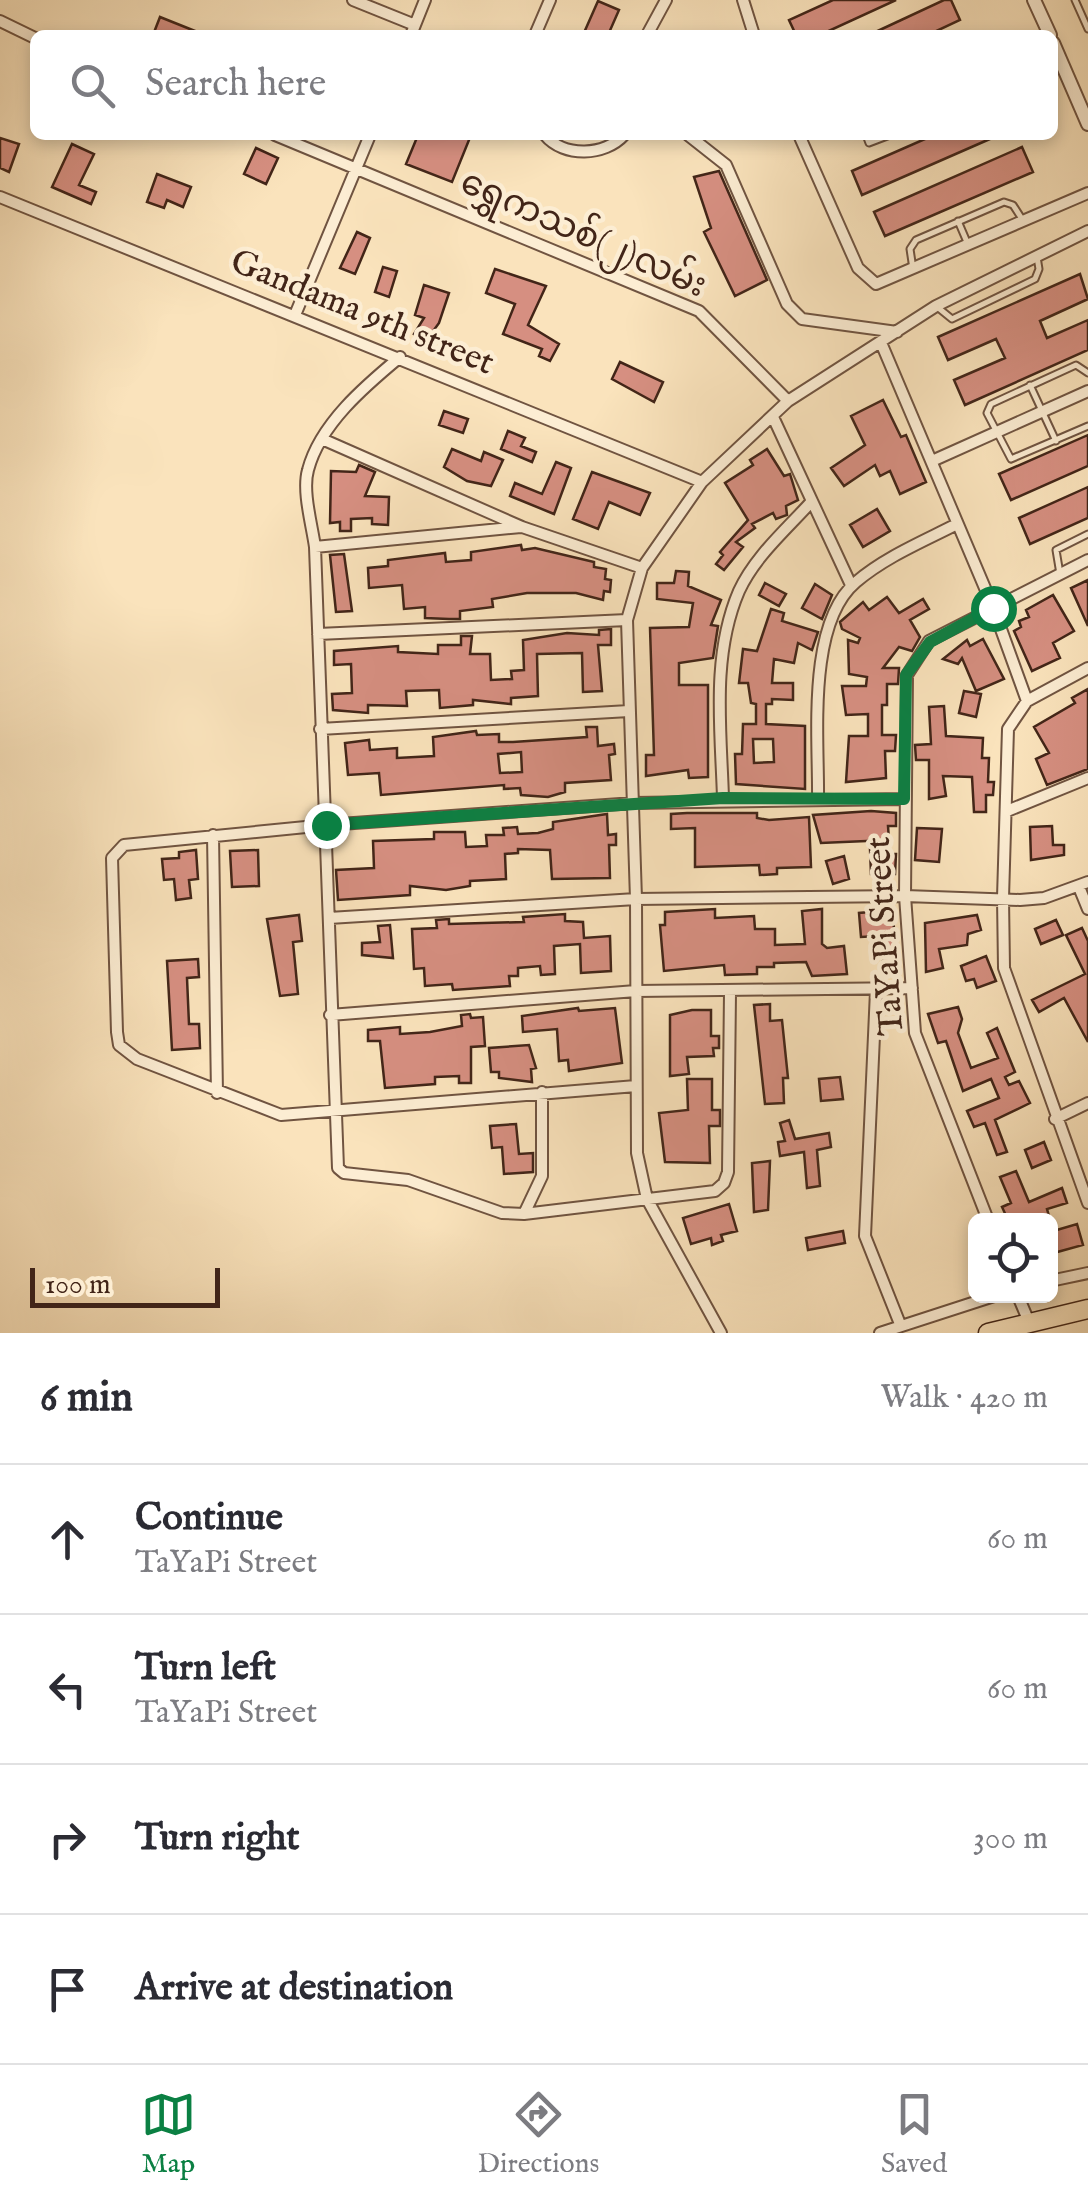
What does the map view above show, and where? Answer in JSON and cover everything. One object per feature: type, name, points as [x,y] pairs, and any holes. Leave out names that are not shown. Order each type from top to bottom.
[{"type":"main road","points":[[988,1333],[1088,1309]]},
{"type":"street","points":[[353,0],[413,30],[425,0]]},
{"type":"street","points":[[538,30],[550,0]]},
{"type":"street","points":[[650,30],[666,0]]},
{"type":"street","points":[[743,0],[752,30]]},
{"type":"street","points":[[1034,0],[1047,30]]},
{"type":"street","points":[[0,21],[30,36]]},
{"type":"street","points":[[1058,55],[1088,124]]},
{"type":"street","name":"ရွှေကသစ်(၂)လမ်း","points":[[287,140],[699,311],[788,400]]},
{"type":"street","points":[[295,315],[368,140]]},
{"type":"street","points":[[551,140],[559,147],[594,152],[613,147],[619,140]]},
{"type":"street","points":[[694,140],[726,165],[794,312],[824,324],[896,332]]},
{"type":"street","points":[[805,140],[865,276],[876,284],[914,272],[1088,192]]},
{"type":"street","name":"Gandama 9th street","points":[[0,197],[400,356],[702,482]]},
{"type":"street","points":[[721,1333],[647,1199],[637,1153],[636,899],[627,620],[642,568],[702,482],[788,400],[982,280],[1088,231]]},
{"type":"street","points":[[882,345],[993,608],[1027,701]]},
{"type":"street","points":[[400,356],[365,386],[322,440],[306,473],[315,547],[336,1162],[344,1173],[408,1180],[502,1213],[524,1214],[714,1191],[724,1183],[730,993]]},
{"type":"street","points":[[932,461],[1088,391]]},
{"type":"street","points":[[773,416],[851,585]]},
{"type":"street","points":[[322,440],[522,526],[642,568]]},
{"type":"street","points":[[723,798],[722,652],[740,591],[761,557],[812,501]]},
{"type":"street","points":[[818,800],[820,674],[826,633],[851,585],[873,568],[957,524]]},
{"type":"street","points":[[315,547],[522,526]]},
{"type":"street","name":"TaYaPi Street","points":[[985,1213],[915,1033],[906,896],[906,675],[930,642],[1088,560]]},
{"type":"street","points":[[318,634],[627,620]]},
{"type":"street","points":[[1088,668],[1027,701],[1008,730],[1002,898],[1004,968],[1088,1203]]},
{"type":"street","points":[[320,730],[630,712]]},
{"type":"street","points":[[1007,811],[1088,778]]},
{"type":"street","points":[[636,1086],[281,1115],[137,1059],[119,1045],[112,858],[124,845],[326,825],[723,798],[904,799]]},
{"type":"street","points":[[213,835],[218,1093]]},
{"type":"street","points":[[329,918],[636,899],[1044,898],[1083,885],[1088,909]]},
{"type":"street","points":[[330,1015],[636,991],[730,993],[912,988]]},
{"type":"street","points":[[876,991],[864,1236],[900,1324]]},
{"type":"street","points":[[524,1214],[542,1176],[542,1092]]},
{"type":"street","points":[[1055,1119],[1088,1103]]},
{"type":"street","points":[[1058,1279],[1088,1273]]},
{"type":"street","points":[[880,1333],[970,1303]]},
{"type":"street","points":[[1021,1303],[1029,1322]]},
{"type":"lane","points":[[1075,0],[1088,29]]},
{"type":"lane","points":[[914,272],[910,250],[916,240],[1008,202],[1023,222]]},
{"type":"lane","points":[[958,222],[969,247]]},
{"type":"lane","points":[[936,306],[952,319],[1038,276],[1036,254]]},
{"type":"lane","points":[[982,280],[993,299]]},
{"type":"lane","points":[[1088,372],[1076,365],[991,404],[987,413],[1010,459],[1088,426]]},
{"type":"lane","points":[[1030,385],[1056,440]]},
{"type":"lane","points":[[1060,574],[1054,557],[1056,550],[1088,534]]},
{"type":"building","points":[[833,0],[896,0],[831,30],[794,30],[789,20]]},
{"type":"building","points":[[944,0],[951,0],[960,20],[939,30],[880,30]]},
{"type":"building","points":[[598,1],[619,10],[610,30],[585,30]]},
{"type":"building","points":[[160,17],[192,30],[155,30]]},
{"type":"building","points":[[0,138],[19,144],[9,172],[0,168]]},
{"type":"building","points":[[416,140],[469,140],[452,182],[406,164]]},
{"type":"building","points":[[923,140],[988,140],[862,195],[852,171]]},
{"type":"building","points":[[72,144],[94,154],[79,185],[96,192],[91,204],[52,187]]},
{"type":"building","points":[[1022,147],[1033,172],[885,236],[874,212]]},
{"type":"building","points":[[256,148],[278,158],[266,184],[244,174]]},
{"type":"building","points":[[719,171],[767,280],[735,296],[704,232],[711,228],[694,177]]},
{"type":"building","points":[[157,174],[191,187],[183,207],[167,200],[164,208],[147,202]]},
{"type":"building","points":[[357,232],[370,238],[355,274],[340,268]]},
{"type":"building","points":[[383,267],[397,271],[389,297],[375,292]]},
{"type":"building","points":[[495,269],[546,286],[528,325],[559,344],[550,361],[539,356],[542,349],[503,334],[515,304],[486,293]]},
{"type":"building","points":[[1080,274],[1088,299],[1040,321],[1047,338],[1088,320],[1088,350],[965,405],[954,380],[1005,358],[996,339],[948,360],[938,337]]},
{"type":"building","points":[[424,285],[449,293],[439,323],[426,341],[414,334],[424,318],[415,315]]},
{"type":"building","points":[[620,362],[663,382],[654,402],[612,379]]},
{"type":"building","points":[[883,400],[901,437],[906,435],[926,482],[900,494],[890,471],[880,476],[875,465],[844,486],[831,468],[865,445],[851,416]]},
{"type":"building","points":[[444,411],[468,419],[463,433],[439,425]]},
{"type":"building","points":[[508,431],[525,438],[521,446],[536,452],[532,462],[501,449]]},
{"type":"building","points":[[1088,435],[1088,466],[1011,500],[999,474]]},
{"type":"building","points":[[452,449],[481,461],[484,452],[503,460],[491,486],[467,481],[444,467]]},
{"type":"building","points":[[767,449],[784,476],[790,474],[798,500],[786,506],[787,515],[776,519],[773,513],[752,524],[755,528],[736,542],[743,547],[724,570],[716,564],[723,555],[720,552],[748,520],[725,483],[753,465],[750,460]]},
{"type":"building","points":[[556,462],[571,468],[554,514],[510,496],[515,483],[542,494]]},
{"type":"building","points":[[359,465],[375,472],[365,496],[389,497],[388,525],[372,524],[372,518],[351,519],[351,531],[340,531],[340,522],[330,523],[331,471],[356,472]]},
{"type":"building","points":[[592,472],[650,493],[640,515],[609,502],[598,529],[573,519]]},
{"type":"building","points":[[1088,487],[1088,518],[1030,544],[1019,518]]},
{"type":"building","points":[[877,509],[890,531],[863,547],[850,525]]},
{"type":"building","points":[[521,545],[522,550],[535,548],[594,562],[594,567],[606,569],[605,579],[611,580],[610,592],[604,591],[603,600],[576,593],[527,593],[492,599],[493,607],[460,611],[460,619],[449,619],[425,618],[425,607],[404,609],[402,585],[369,588],[368,568],[388,566],[388,560],[445,553],[446,562],[471,560],[471,552]]},
{"type":"building","points":[[344,554],[352,611],[336,612],[330,555]]},
{"type":"building","points":[[676,571],[689,572],[688,586],[721,600],[711,625],[718,626],[713,658],[679,663],[679,685],[708,685],[708,777],[689,778],[688,770],[646,776],[646,755],[654,755],[650,628],[689,627],[693,603],[657,599],[657,583],[674,583]]},
{"type":"building","points":[[1088,580],[1088,626],[1071,588]]},
{"type":"building","points":[[765,583],[786,594],[779,606],[759,595]]},
{"type":"building","points":[[815,584],[832,595],[822,619],[802,608]]},
{"type":"building","points":[[1053,595],[1074,631],[1053,643],[1060,658],[1032,671],[1014,631],[1021,627],[1019,621],[1029,617],[1026,610]]},
{"type":"building","points":[[887,597],[899,613],[923,599],[929,609],[910,620],[920,637],[912,651],[899,647],[883,668],[899,668],[898,684],[887,684],[887,705],[882,705],[882,735],[896,735],[895,751],[885,751],[886,778],[846,782],[849,736],[868,736],[868,714],[846,715],[842,686],[866,686],[867,677],[849,674],[848,640],[858,643],[860,638],[842,629],[840,622],[863,602],[869,610]]},
{"type":"building","points":[[771,609],[784,613],[782,621],[818,632],[812,650],[798,643],[794,663],[774,659],[772,683],[793,683],[793,700],[772,699],[772,704],[766,704],[766,724],[805,726],[805,789],[736,784],[735,754],[742,754],[743,724],[756,724],[756,704],[751,703],[748,683],[739,683],[743,649],[757,651]],"holes":[[[753,739],[773,739],[774,762],[754,763]]]},
{"type":"building","points":[[611,629],[611,645],[598,645],[602,691],[583,692],[582,653],[537,654],[538,696],[511,698],[511,704],[473,700],[473,705],[440,708],[439,690],[406,691],[407,706],[368,705],[368,713],[333,710],[332,694],[352,693],[351,664],[334,665],[334,651],[398,646],[398,652],[438,654],[438,645],[461,645],[461,636],[472,636],[470,654],[490,654],[491,680],[512,679],[511,671],[524,670],[523,640],[567,633],[599,635],[599,630]]},
{"type":"building","points":[[983,639],[1004,679],[976,691],[962,658],[958,664],[943,659],[967,640],[970,646]]},
{"type":"building","points":[[1088,689],[1088,769],[1047,785],[1036,759],[1049,753],[1034,727],[1075,703],[1072,698]]},
{"type":"building","points":[[964,691],[981,694],[976,717],[959,713]]},
{"type":"building","points":[[944,706],[946,736],[983,738],[982,758],[989,758],[988,782],[994,782],[993,795],[986,795],[986,812],[974,812],[972,777],[943,776],[946,796],[929,799],[929,760],[916,760],[915,745],[931,744],[929,707]]},
{"type":"building","points":[[586,727],[597,727],[598,746],[614,744],[615,754],[609,755],[611,780],[565,783],[565,792],[548,797],[521,795],[520,788],[504,789],[504,785],[381,795],[379,773],[348,775],[345,743],[369,740],[370,750],[397,748],[397,758],[434,756],[433,737],[476,731],[477,735],[499,734],[499,742],[587,737]],"holes":[[[521,752],[522,772],[500,773],[498,754]]]},
{"type":"building","points":[[757,813],[757,818],[769,820],[809,817],[811,867],[777,868],[777,874],[760,875],[759,865],[695,867],[695,828],[671,829],[671,814]]},
{"type":"building","points":[[896,813],[896,826],[888,826],[889,840],[821,843],[813,815]]},
{"type":"building","points":[[607,814],[608,835],[616,834],[616,845],[609,845],[610,878],[552,879],[550,850],[518,849],[518,853],[505,854],[506,879],[470,881],[470,886],[446,890],[410,886],[410,895],[338,900],[336,870],[374,868],[373,841],[434,839],[434,832],[465,832],[466,847],[487,846],[486,835],[504,835],[503,828],[517,827],[518,834],[538,833],[553,829],[553,822]]},
{"type":"building","points":[[1052,826],[1053,845],[1064,845],[1064,855],[1031,860],[1030,827]]},
{"type":"building","points":[[917,828],[942,829],[939,862],[915,860]]},
{"type":"building","points":[[889,843],[889,854],[896,854],[895,874],[871,874],[870,849]]},
{"type":"building","points":[[196,850],[198,879],[189,880],[191,898],[176,900],[174,879],[164,880],[162,859],[179,858],[179,852]]},
{"type":"building","points":[[258,850],[259,886],[232,887],[230,851]]},
{"type":"building","points":[[844,856],[849,879],[833,884],[826,861]]},
{"type":"building","points":[[715,909],[715,918],[754,916],[755,929],[775,929],[775,945],[805,944],[802,911],[822,909],[822,944],[827,948],[844,946],[847,974],[812,976],[806,962],[757,967],[757,974],[725,975],[724,965],[664,971],[660,925],[665,925],[665,912]]},
{"type":"building","points":[[893,910],[896,972],[885,974],[878,936],[861,937],[859,913]]},
{"type":"building","points":[[565,914],[565,921],[583,922],[584,938],[610,936],[611,971],[581,973],[580,944],[554,946],[555,974],[541,975],[540,966],[518,968],[518,976],[509,976],[510,986],[453,990],[452,984],[425,986],[424,968],[414,969],[412,929],[437,928],[436,920],[449,919],[449,924],[524,922],[523,917]]},
{"type":"building","points":[[299,915],[302,941],[293,942],[298,994],[280,996],[267,919]]},
{"type":"building","points":[[977,915],[981,930],[968,934],[967,945],[939,949],[943,968],[926,972],[925,923]]},
{"type":"building","points":[[1056,920],[1063,935],[1041,944],[1035,929]]},
{"type":"building","points":[[390,925],[393,958],[362,955],[362,943],[380,942],[378,926]]},
{"type":"building","points":[[1082,928],[1088,941],[1088,1042],[1064,998],[1039,1012],[1032,1000],[1085,974],[1066,935]]},
{"type":"building","points":[[986,956],[996,981],[977,988],[974,979],[966,981],[961,966]]},
{"type":"building","points":[[198,959],[199,977],[187,978],[189,1024],[199,1024],[200,1048],[172,1050],[167,961]]},
{"type":"building","points":[[770,1004],[770,1021],[782,1020],[788,1078],[783,1078],[784,1103],[765,1104],[754,1005]]},
{"type":"building","points":[[958,1007],[962,1019],[958,1033],[971,1068],[998,1058],[987,1033],[997,1028],[1015,1072],[1005,1077],[1009,1085],[1019,1081],[1030,1103],[995,1120],[1007,1152],[997,1155],[985,1123],[974,1127],[967,1111],[999,1098],[991,1079],[963,1091],[946,1041],[938,1043],[928,1014]]},
{"type":"building","points":[[578,1008],[615,1008],[622,1063],[569,1071],[568,1060],[559,1061],[557,1029],[523,1032],[522,1016]]},
{"type":"building","points":[[711,1010],[711,1036],[719,1036],[719,1048],[713,1048],[714,1056],[687,1057],[689,1074],[670,1076],[670,1015]]},
{"type":"building","points":[[470,1014],[471,1018],[483,1017],[485,1046],[471,1047],[471,1083],[459,1083],[459,1076],[435,1077],[435,1084],[385,1088],[380,1041],[368,1041],[368,1030],[400,1027],[400,1034],[430,1032],[462,1026],[461,1015]]},
{"type":"building","points":[[529,1045],[536,1068],[531,1069],[532,1082],[499,1078],[499,1072],[491,1072],[489,1048]]},
{"type":"building","points":[[840,1077],[843,1099],[821,1101],[819,1079]]},
{"type":"building","points":[[687,1079],[712,1079],[712,1110],[720,1110],[720,1126],[709,1126],[710,1163],[665,1162],[659,1113],[688,1110]]},
{"type":"building","points":[[789,1120],[795,1139],[829,1133],[831,1147],[817,1150],[820,1186],[807,1188],[804,1152],[780,1156],[778,1142],[785,1141],[780,1123]]},
{"type":"building","points":[[516,1124],[519,1154],[533,1153],[533,1172],[504,1174],[502,1147],[492,1148],[490,1126]]},
{"type":"building","points":[[1044,1142],[1051,1160],[1032,1168],[1025,1150]]},
{"type":"building","points":[[770,1161],[768,1210],[754,1212],[752,1163]]},
{"type":"building","points":[[1016,1171],[1029,1202],[1062,1188],[1067,1203],[1047,1209],[1048,1213],[1005,1213],[1002,1207],[1011,1203],[1000,1177]]},
{"type":"building","points":[[729,1204],[737,1231],[721,1235],[723,1241],[712,1245],[711,1238],[691,1244],[683,1218]]},
{"type":"building","points":[[1077,1224],[1083,1245],[1058,1252],[1058,1230]]},
{"type":"building","points":[[843,1231],[845,1243],[808,1250],[806,1238]]},
{"type":"route","points":[[326,825],[723,798],[904,799],[906,675],[918,653],[930,642],[993,608]]}]
